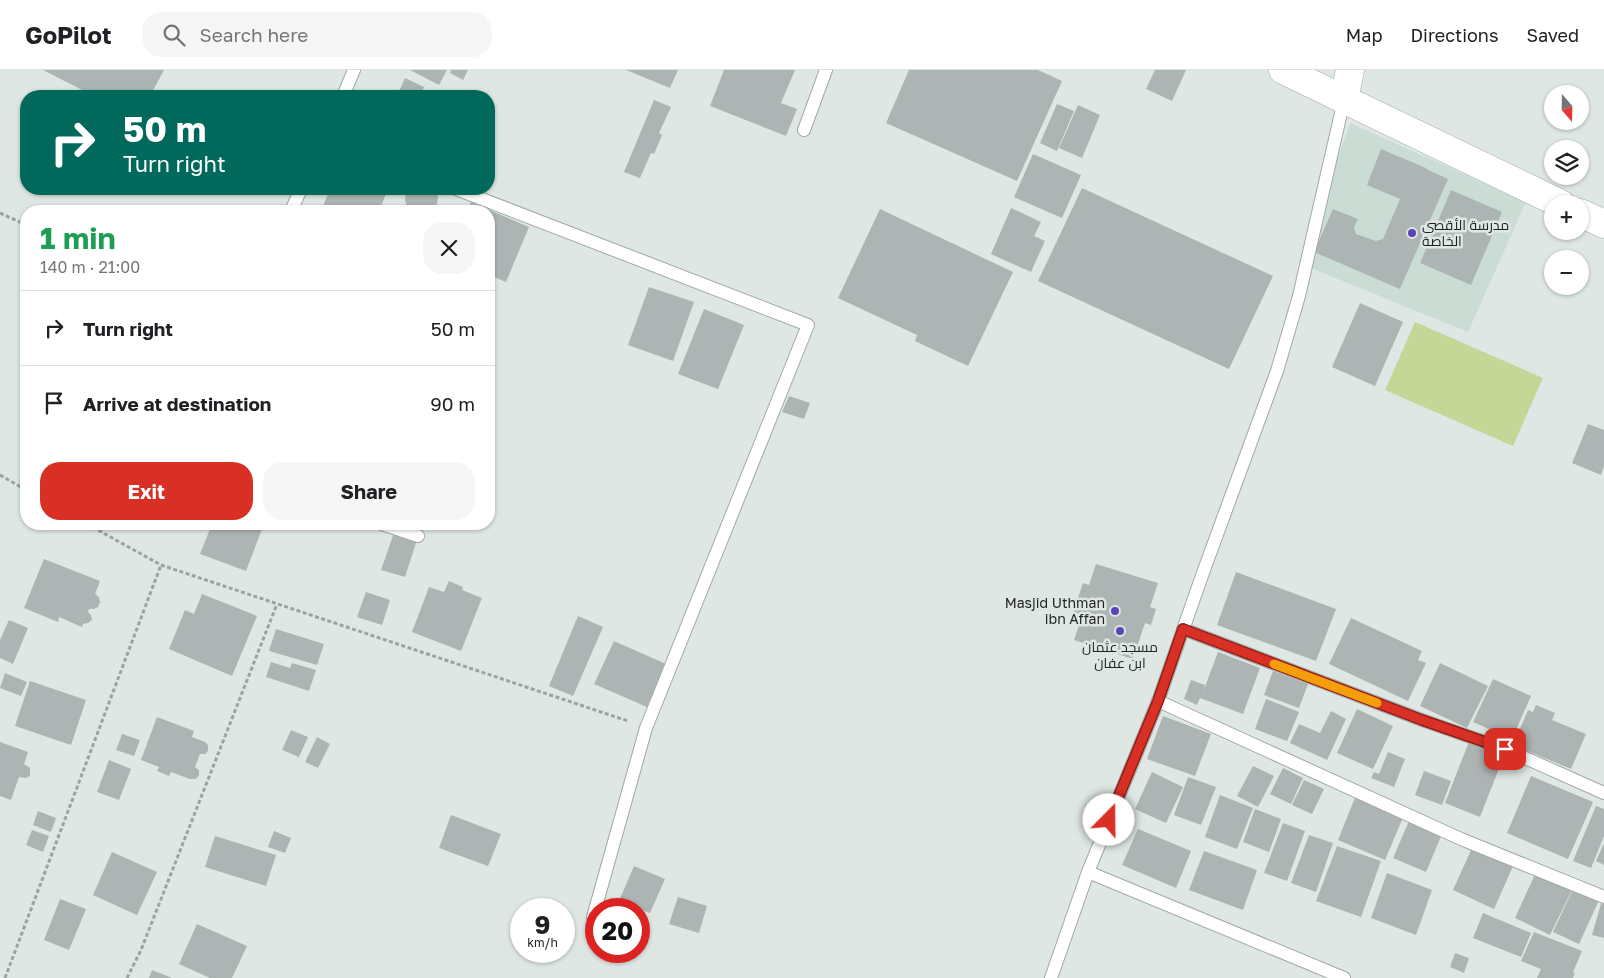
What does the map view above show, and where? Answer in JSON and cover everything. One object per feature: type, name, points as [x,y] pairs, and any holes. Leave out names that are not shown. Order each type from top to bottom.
[{"type":"main road","points":[[1283,70],[1544,196]]},
{"type":"main road","points":[[1344,100],[1350,70]]},
{"type":"main road","points":[[1589,217],[1604,224]]},
{"type":"lane","points":[[346,90],[354,70]]},
{"type":"lane","points":[[804,130],[826,70]]},
{"type":"lane","points":[[1051,978],[1088,872],[1158,701],[1277,371],[1299,296],[1344,100]]},
{"type":"lane","points":[[472,195],[808,325],[646,728],[598,898]]},
{"type":"lane","points":[[400,530],[418,536]]},
{"type":"lane","points":[[1183,629],[1422,720],[1505,749],[1604,793]]},
{"type":"lane","points":[[1158,701],[1461,839],[1604,896]]},
{"type":"lane","points":[[1088,872],[1344,978]]},
{"type":"path","points":[[0,213],[20,221]]},
{"type":"path","points":[[0,475],[20,487]]},
{"type":"path","points":[[98,530],[161,565],[646,728]]},
{"type":"path","points":[[5,978],[161,565]]},
{"type":"path","points":[[127,978],[141,950],[277,604]]},
{"type":"shaded area","name":"مدرسة الأقصى الخاصة","points":[[1350,123],[1526,202],[1468,332],[1301,264]]},
{"type":"green space","points":[[1415,322],[1543,378],[1513,446],[1385,390]]},
{"type":"building","points":[[43,70],[164,70],[153,90],[82,90]]},
{"type":"building","points":[[410,70],[447,70],[439,85]]},
{"type":"building","points":[[451,70],[468,70],[463,80],[450,73]]},
{"type":"building","points":[[626,70],[678,70],[670,88]]},
{"type":"building","points":[[724,70],[795,70],[781,103],[797,109],[786,136],[710,106]]},
{"type":"building","points":[[909,70],[1038,70],[1062,81],[1017,181],[886,123]]},
{"type":"building","points":[[1155,70],[1186,70],[1172,101],[1146,89]]},
{"type":"building","points":[[405,78],[424,87],[423,90],[400,90]]},
{"type":"building","points":[[654,100],[671,107],[659,133],[662,135],[654,154],[651,153],[640,178],[624,172]]},
{"type":"building","points":[[1057,104],[1074,111],[1057,151],[1040,143]]},
{"type":"building","points":[[1078,105],[1100,115],[1082,158],[1059,148]]},
{"type":"building","points":[[1381,149],[1448,179],[1400,289],[1314,252],[1333,209],[1358,219],[1354,227],[1356,234],[1376,241],[1383,239],[1400,199],[1367,185]]},
{"type":"building","points":[[1033,154],[1081,175],[1062,218],[1014,197]]},
{"type":"building","points":[[1082,188],[1273,276],[1229,369],[1038,281]]},
{"type":"building","points":[[1451,190],[1502,212],[1471,285],[1420,263]]},
{"type":"building","points":[[328,195],[386,195],[381,205],[323,205]]},
{"type":"building","points":[[406,195],[437,195],[438,197],[436,205],[406,205]]},
{"type":"building","points":[[1011,208],[1041,222],[1034,236],[1045,241],[1031,272],[991,254]]},
{"type":"building","points":[[880,209],[1013,272],[968,366],[915,341],[917,335],[838,298]]},
{"type":"building","points":[[495,212],[529,227],[506,282],[495,277]]},
{"type":"building","points":[[649,287],[694,302],[673,361],[628,345]]},
{"type":"building","points":[[1360,303],[1403,322],[1375,386],[1332,367]]},
{"type":"building","points":[[704,309],[744,325],[718,389],[678,374]]},
{"type":"building","points":[[789,396],[810,403],[804,419],[782,412]]},
{"type":"building","points":[[1588,424],[1604,430],[1604,466],[1601,475],[1572,463]]},
{"type":"building","points":[[210,530],[262,530],[246,571],[200,554]]},
{"type":"building","points":[[394,533],[417,540],[405,577],[381,570]]},
{"type":"building","points":[[44,559],[100,581],[95,594],[99,597],[100,602],[98,607],[89,609],[88,612],[92,620],[83,624],[82,627],[59,617],[58,622],[24,608]]},
{"type":"building","name":"Masjid Uthman ibn Affan","points":[[1096,564],[1158,583],[1150,607],[1156,609],[1151,625],[1145,623],[1133,659],[1074,640],[1082,616],[1073,613],[1083,583],[1089,585]]},
{"type":"building","points":[[1236,572],[1336,609],[1316,661],[1217,625]]},
{"type":"building","points":[[449,581],[463,587],[462,590],[482,598],[461,651],[412,632],[429,587],[444,592]]},
{"type":"building","points":[[366,592],[390,600],[382,625],[357,617]]},
{"type":"building","points":[[202,594],[257,616],[232,676],[169,649],[185,610],[194,614]]},
{"type":"building","points":[[578,616],[603,627],[573,696],[549,686]]},
{"type":"building","points":[[1351,618],[1422,651],[1418,660],[1426,663],[1408,701],[1329,664]]},
{"type":"building","points":[[9,620],[28,628],[13,664],[0,658],[0,640]]},
{"type":"building","points":[[276,629],[324,644],[317,665],[269,651]]},
{"type":"building","points":[[614,641],[666,664],[647,707],[594,684]]},
{"type":"building","points":[[1218,652],[1260,668],[1243,714],[1200,698],[1197,705],[1184,699],[1191,680],[1205,685],[1203,692]]},
{"type":"building","points":[[271,662],[290,668],[292,663],[316,670],[309,691],[266,677]]},
{"type":"building","points":[[1440,663],[1488,686],[1467,728],[1420,706]]},
{"type":"building","points":[[1273,671],[1308,684],[1299,708],[1264,695]]},
{"type":"building","points":[[5,673],[27,682],[21,696],[0,688]]},
{"type":"building","points":[[1493,679],[1531,696],[1512,739],[1473,722]]},
{"type":"building","points":[[30,681],[86,700],[71,745],[15,726]]},
{"type":"building","points":[[1266,699],[1299,712],[1287,741],[1255,729]]},
{"type":"building","points":[[1536,705],[1555,713],[1552,720],[1586,734],[1571,769],[1513,745],[1528,710],[1533,712]]},
{"type":"building","points":[[1357,709],[1393,726],[1373,769],[1337,753]]},
{"type":"building","points":[[1331,711],[1346,719],[1327,760],[1290,743],[1299,724],[1320,733]]},
{"type":"building","points":[[1163,716],[1211,734],[1195,776],[1147,759]]},
{"type":"building","points":[[157,717],[194,731],[192,737],[208,745],[208,751],[205,754],[200,754],[195,767],[199,770],[199,775],[196,779],[190,779],[171,772],[169,776],[157,771],[159,767],[141,760]]},
{"type":"building","points":[[291,730],[308,737],[299,757],[282,750]]},
{"type":"building","points":[[122,734],[140,740],[134,756],[116,750]]},
{"type":"building","points":[[317,737],[330,744],[318,768],[305,762]]},
{"type":"building","points":[[1470,739],[1505,753],[1480,817],[1445,803]]},
{"type":"building","points":[[0,742],[28,752],[24,764],[30,768],[30,776],[26,778],[19,777],[11,800],[0,796]]},
{"type":"building","points":[[1388,752],[1405,759],[1394,787],[1371,778],[1374,772],[1379,774]]},
{"type":"building","points":[[109,760],[131,769],[119,800],[97,792]]},
{"type":"building","points":[[1253,766],[1274,776],[1258,807],[1237,796]]},
{"type":"building","points":[[1283,768],[1303,778],[1291,804],[1270,794]]},
{"type":"building","points":[[1424,771],[1451,781],[1442,805],[1415,795]]},
{"type":"building","points":[[1152,772],[1183,787],[1166,823],[1135,809]]},
{"type":"building","points":[[1531,776],[1593,802],[1568,859],[1507,833]]},
{"type":"building","points":[[1188,777],[1216,787],[1201,825],[1174,815]]},
{"type":"building","points":[[1304,780],[1324,789],[1312,814],[1292,805]]},
{"type":"building","points":[[1220,795],[1253,808],[1237,849],[1205,837]]},
{"type":"building","points":[[1356,795],[1404,815],[1385,860],[1338,840]]},
{"type":"building","points":[[1596,806],[1604,809],[1604,836],[1591,868],[1573,861]]},
{"type":"building","points":[[1255,809],[1281,819],[1269,852],[1243,842]]},
{"type":"building","points":[[38,811],[56,818],[51,832],[33,825]]},
{"type":"building","points":[[451,815],[501,834],[488,866],[439,848]]},
{"type":"building","points":[[1409,821],[1442,834],[1426,872],[1393,858]]},
{"type":"building","points":[[1283,823],[1305,831],[1287,881],[1264,873]]},
{"type":"building","points":[[1138,829],[1191,851],[1176,888],[1122,865]]},
{"type":"building","points":[[32,830],[49,836],[43,852],[26,845]]},
{"type":"building","points":[[274,831],[291,838],[285,853],[268,847]]},
{"type":"building","points":[[1309,835],[1333,843],[1316,892],[1291,883]]},
{"type":"building","points":[[215,836],[276,855],[266,886],[205,867]]},
{"type":"building","points":[[1604,843],[1604,865],[1596,861]]},
{"type":"building","points":[[1337,846],[1381,861],[1361,917],[1316,901]]},
{"type":"building","points":[[1472,848],[1513,866],[1494,909],[1453,890]]},
{"type":"building","points":[[1204,851],[1257,870],[1243,910],[1189,890]]},
{"type":"building","points":[[112,852],[157,872],[137,915],[93,895]]},
{"type":"building","points":[[634,866],[665,879],[650,913],[650,898],[620,898]]},
{"type":"building","points":[[1537,870],[1573,888],[1550,935],[1515,918]]},
{"type":"building","points":[[1387,873],[1432,890],[1416,935],[1371,918]]},
{"type":"building","points":[[1574,887],[1600,898],[1579,944],[1553,932]]},
{"type":"building","points":[[678,897],[707,906],[699,933],[669,924]]},
{"type":"building","points":[[60,899],[86,909],[69,950],[44,940]]},
{"type":"building","points":[[1601,904],[1604,904],[1604,938],[1592,935]]},
{"type":"building","points":[[1483,913],[1531,933],[1521,957],[1473,938]]},
{"type":"building","points":[[197,924],[247,946],[232,978],[210,978],[179,964]]},
{"type":"building","points":[[1534,932],[1582,951],[1573,972],[1575,973],[1573,978],[1537,978],[1541,969],[1521,961]]},
{"type":"building","points":[[1455,953],[1469,958],[1464,973],[1450,967]]},
{"type":"building","points":[[152,970],[172,978],[149,978]]},
{"type":"slow traffic","points":[[1274,664],[1377,703]]},
{"type":"place","name":"مدرسة الأقصى الخاصة","points":[[1412,233]]},
{"type":"place","name":"Masjid Uthman ibn Affan","points":[[1115,611]]},
{"type":"place","name":"مسجد عثمان ابن عفان","points":[[1120,631]]},
{"type":"route","points":[[1109,820],[1158,701],[1183,629],[1422,720],[1505,749]]}]
